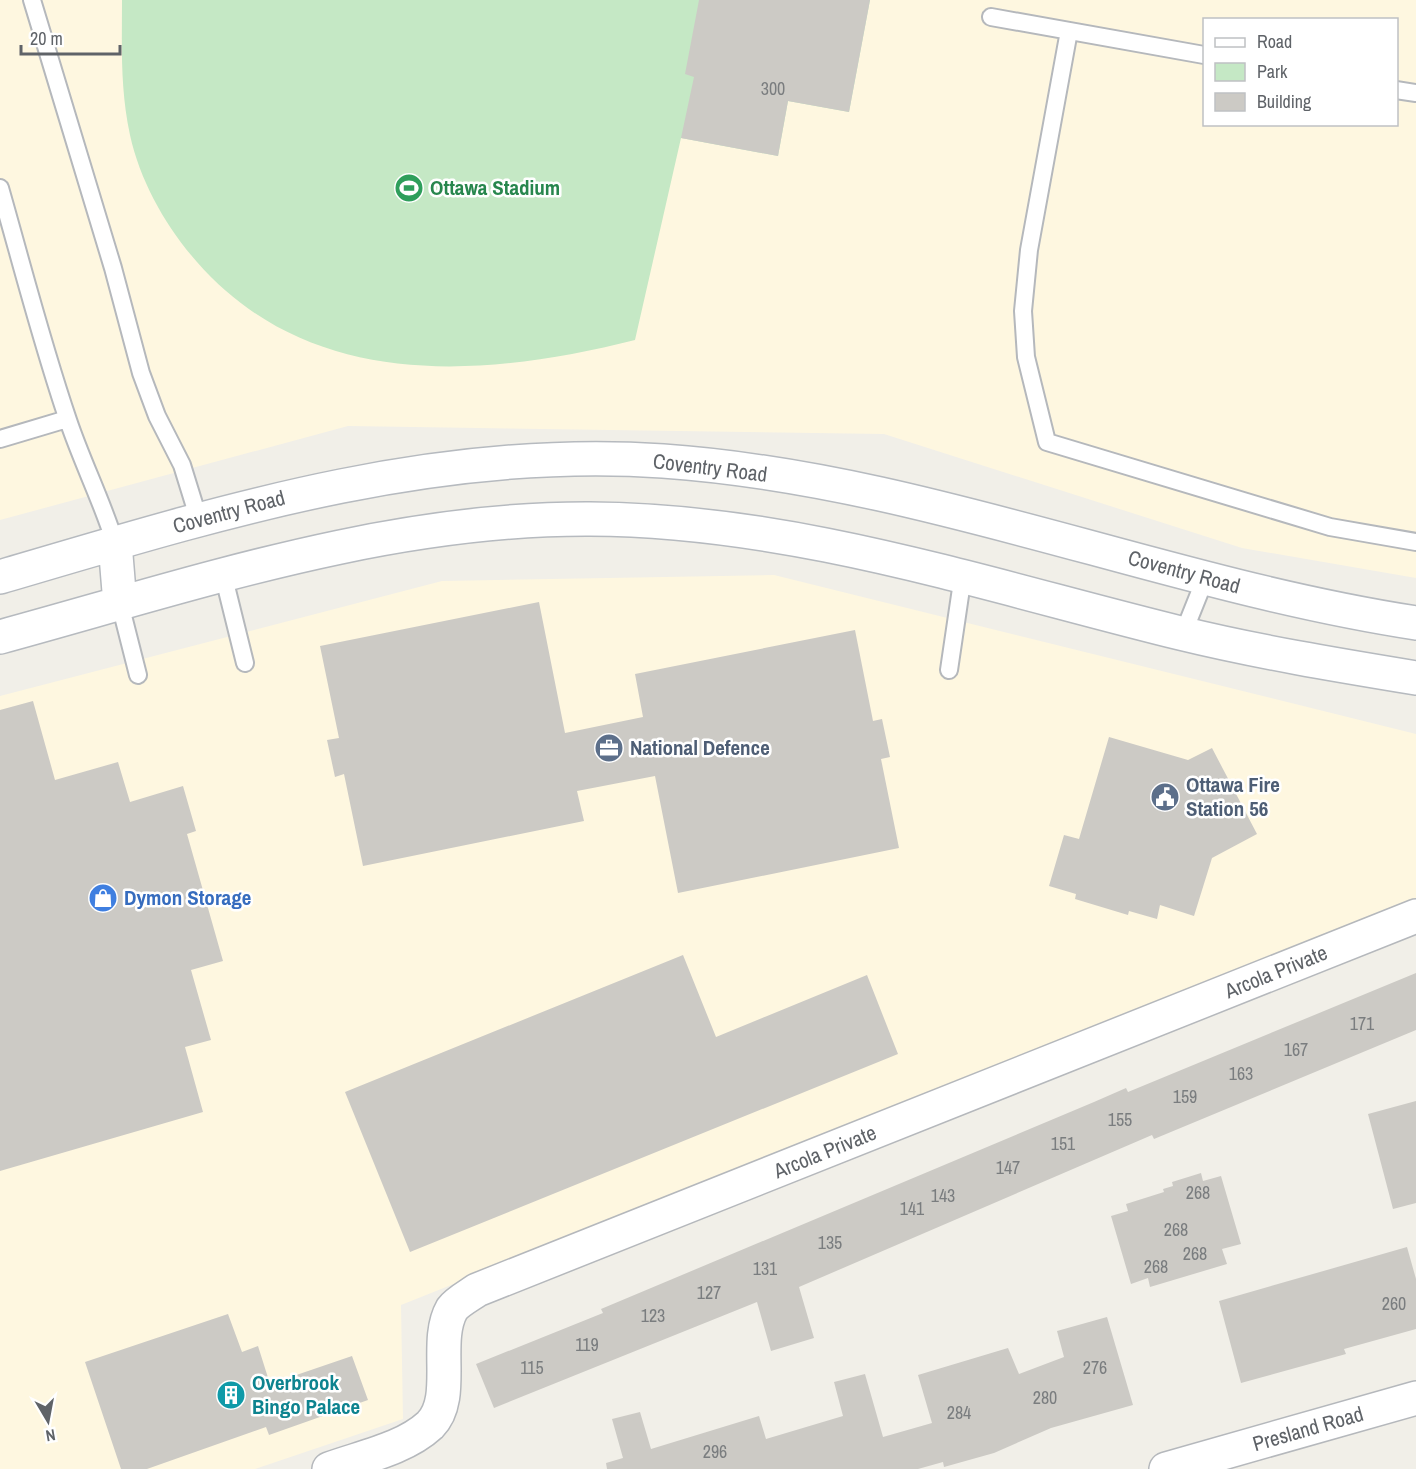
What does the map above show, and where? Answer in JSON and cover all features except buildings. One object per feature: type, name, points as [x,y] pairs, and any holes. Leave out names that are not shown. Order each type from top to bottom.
[{"type":"main road","name":"Coventry Road","points":[[0,577],[291,495],[438,468],[549,459],[663,461],[826,483],[975,516],[1205,579],[1316,606],[1416,623]]},
{"type":"main road","points":[[0,637],[223,574],[340,546],[422,532],[588,519],[664,522],[758,533],[867,552],[963,575],[1183,634],[1416,678]]},
{"type":"main road","points":[[115,543],[120,604]]},
{"type":"main road","name":"Arcola Private","points":[[329,1469],[411,1439],[437,1417],[442,1400],[444,1335],[452,1308],[477,1290],[1416,916]]},
{"type":"main road","name":"Presland Road","points":[[1166,1469],[1416,1398]]},
{"type":"lane","points":[[32,0],[113,268],[141,373],[157,416],[182,465],[199,520]]},
{"type":"lane","points":[[992,17],[1203,55]]},
{"type":"lane","points":[[1069,30],[1029,250],[1023,310],[1026,357],[1047,442],[1330,526],[1416,542]]},
{"type":"lane","points":[[1398,90],[1416,93]]},
{"type":"lane","points":[[0,188],[67,419],[106,514],[115,543]]},
{"type":"lane","points":[[0,439],[67,419]]},
{"type":"lane","points":[[223,574],[245,663]]},
{"type":"lane","points":[[948,670],[963,575]]},
{"type":"lane","points":[[1183,634],[1205,579]]},
{"type":"lane","points":[[120,604],[138,675]]},
{"type":"shaded area","points":[[0,0],[1416,0],[1416,578],[1242,548],[884,434],[348,426],[0,520]]},
{"type":"shaded area","points":[[774,575],[1416,734],[1416,900],[401,1305],[403,1419],[255,1469],[0,1469],[0,696],[442,581]]},
{"type":"green space","name":"Ottawa Stadium","points":[[122,0],[870,0],[849,112],[788,101],[778,156],[681,138],[635,340],[577,353],[518,362],[460,366],[402,364],[346,354],[292,334],[242,304],[197,262],[165,219],[147,186],[134,152],[123,84]]},
{"type":"place","name":"Ottawa Stadium","points":[[409,188]]},
{"type":"place","name":"National Defence","points":[[609,748]]},
{"type":"place","name":"Ottawa Fire Station 56","points":[[1165,797]]},
{"type":"place","name":"Dymon Storage","points":[[103,898]]},
{"type":"place","name":"Overbrook Bingo Palace","points":[[231,1395]]}]
